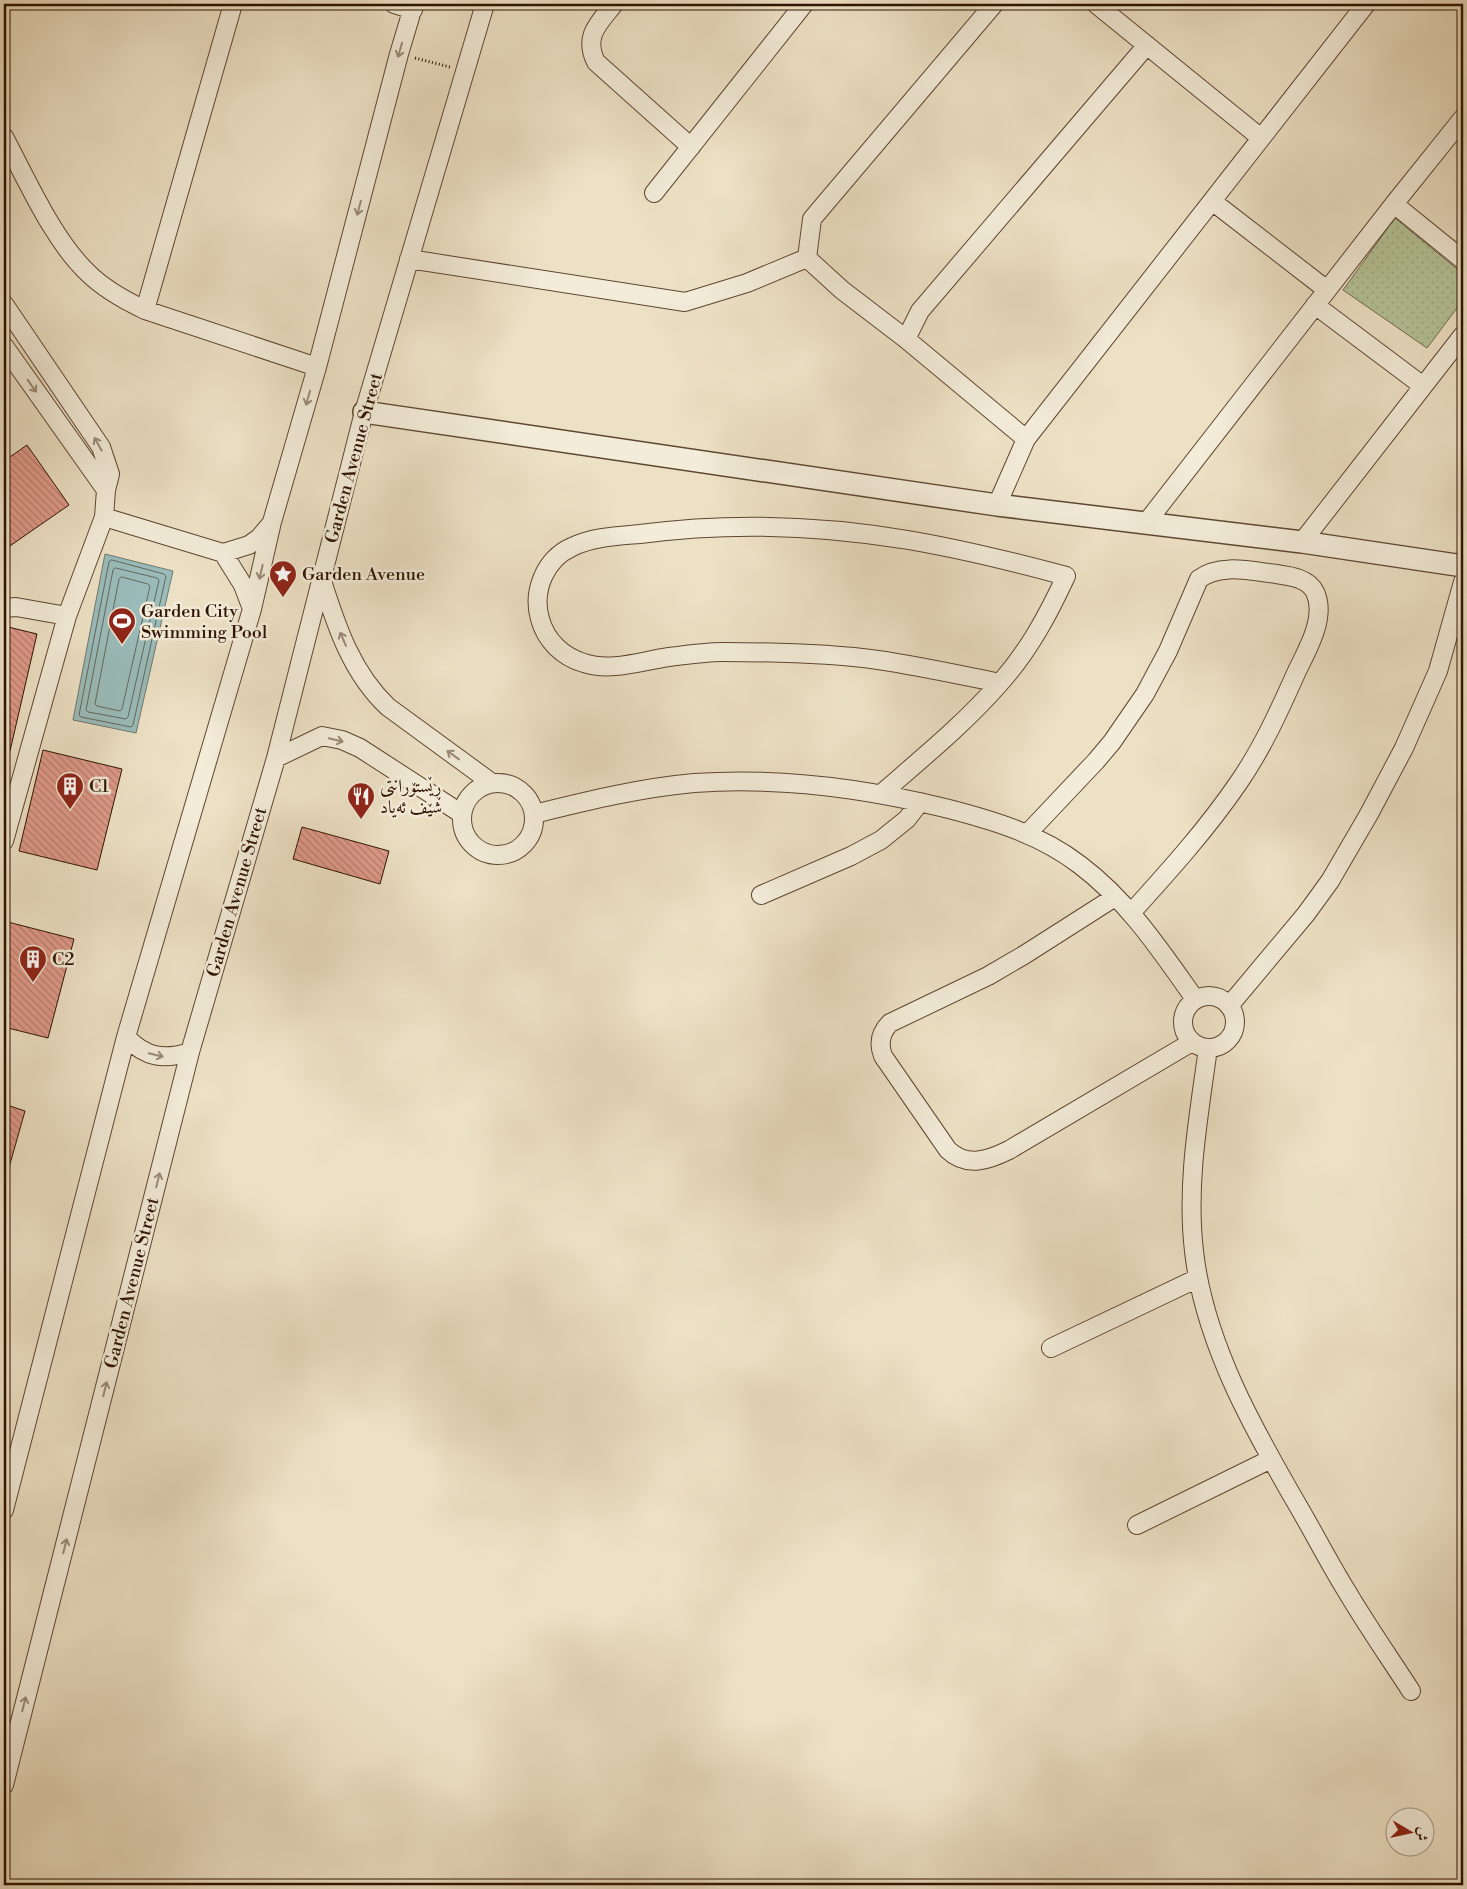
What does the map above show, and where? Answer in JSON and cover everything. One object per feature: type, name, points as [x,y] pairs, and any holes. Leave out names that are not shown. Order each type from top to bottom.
[{"type":"street","points":[[145,310],[233,4]]},
{"type":"street","points":[[4,1510],[126,1037],[252,609],[272,522],[317,367],[413,7],[394,4]]},
{"type":"street","name":"Garden Avenue Street","points":[[4,1785],[190,1052],[276,758],[364,412],[485,4]]},
{"type":"street","points":[[614,4],[594,30],[591,38],[592,55],[596,62],[691,147]]},
{"type":"street","points":[[654,193],[804,4]]},
{"type":"street","points":[[807,258],[812,219],[994,4]]},
{"type":"street","points":[[1096,4],[1261,138]]},
{"type":"street","points":[[997,505],[1026,438],[1366,4]]},
{"type":"street","points":[[906,339],[920,311],[1147,45]]},
{"type":"street","points":[[1146,523],[1463,118]]},
{"type":"street","points":[[4,137],[52,226],[74,259],[106,288],[145,310],[317,367]]},
{"type":"street","points":[[1212,201],[1327,290]]},
{"type":"street","points":[[1394,204],[1463,260]]},
{"type":"street","points":[[409,259],[685,302],[748,283],[807,258]]},
{"type":"street","points":[[807,258],[842,290],[906,339],[1026,438]]},
{"type":"street","points":[[4,304],[101,447],[110,474],[106,490],[104,517],[67,616],[4,841]]},
{"type":"street","points":[[1315,305],[1423,386]]},
{"type":"street","points":[[1302,542],[1463,335]]},
{"type":"street","points":[[4,346],[106,490]]},
{"type":"street","points":[[364,412],[997,505],[1302,542],[1463,566]]},
{"type":"street","points":[[104,517],[223,553],[249,545],[259,538],[272,522]]},
{"type":"street","points":[[881,794],[951,732],[1000,683],[1043,623],[1066,576],[992,557],[908,540],[811,528],[753,526],[664,531],[589,540],[568,549],[554,560],[541,581],[538,592],[539,617],[551,641],[571,658],[582,663],[594,666],[621,666],[668,657],[720,652],[795,654],[879,660],[1000,683]]},
{"type":"street","points":[[223,553],[242,585],[252,609]]},
{"type":"street","points":[[1027,834],[1096,761],[1112,742],[1140,701],[1168,651],[1199,579],[1215,571],[1238,570],[1292,576],[1310,585],[1317,598],[1317,620],[1313,635],[1276,718],[1240,780],[1197,839],[1131,913]]},
{"type":"street","points":[[322,581],[350,658],[376,696],[388,707],[492,783]]},
{"type":"street","points":[[1229,1006],[1306,914],[1330,881],[1370,814],[1404,748],[1438,670],[1463,582]]},
{"type":"street","points":[[4,608],[16,608],[67,616]]},
{"type":"street","points":[[276,758],[322,736],[342,740],[360,748],[462,814]]},
{"type":"street","points":[[534,814],[651,788],[695,783],[750,782],[812,784],[881,794],[969,814],[1027,834],[1079,864],[1131,913],[1152,939],[1195,1000]]},
{"type":"street","points":[[492,783],[504,783],[519,790],[530,803],[534,814],[534,825],[530,837],[522,847],[511,854],[498,856],[486,854],[475,848],[467,839],[462,827],[462,814],[465,803],[481,787],[492,783]]},
{"type":"street","points":[[761,895],[851,856],[882,840],[907,819],[920,802]]},
{"type":"street","points":[[1115,897],[988,976],[890,1023],[882,1034],[880,1049],[883,1056],[948,1150],[963,1160],[982,1161],[994,1158],[1200,1045]]},
{"type":"street","points":[[1211,996],[1219,998],[1229,1006],[1234,1017],[1234,1026],[1232,1034],[1226,1041],[1219,1046],[1200,1045],[1187,1037],[1182,1021],[1184,1012],[1195,1000],[1211,996]]},
{"type":"street","points":[[126,1037],[133,1044],[152,1055],[174,1057],[190,1052]]},
{"type":"street","points":[[1200,1045],[1191,1190],[1192,1230],[1198,1278],[1214,1335],[1233,1383],[1271,1459],[1346,1590],[1411,1691]]},
{"type":"street","points":[[1051,1348],[1198,1278]]},
{"type":"street","points":[[1138,1526],[1271,1459]]},
{"type":"path","points":[[399,54],[465,71]]},
{"type":"green space","points":[[1395,218],[1463,274],[1463,300],[1427,348],[1343,290]]},
{"type":"water","name":"Garden City Swimming Pool","points":[[105,554],[173,571],[136,733],[73,720]]},
{"type":"building","points":[[27,445],[69,505],[4,550],[4,461]]},
{"type":"building","points":[[4,626],[37,634],[10,751],[4,750]]},
{"type":"building","name":"C1","points":[[43,750],[122,769],[97,870],[19,851]]},
{"type":"building","points":[[302,827],[389,851],[380,884],[293,859]]},
{"type":"building","name":"C2","points":[[4,921],[74,939],[48,1038],[4,1027]]},
{"type":"building","points":[[4,1104],[25,1111],[8,1171],[4,1170]]},
{"type":"place","name":"Garden Avenue","points":[[283,598]]},
{"type":"place","name":"Garden City Swimming Pool","points":[[122,645]]},
{"type":"place","name":"C1","points":[[70,810]]},
{"type":"place","name":"ڕێستۆرانتی شێف ئەیاد","points":[[361,820]]},
{"type":"place","name":"C2","points":[[33,983]]}]
